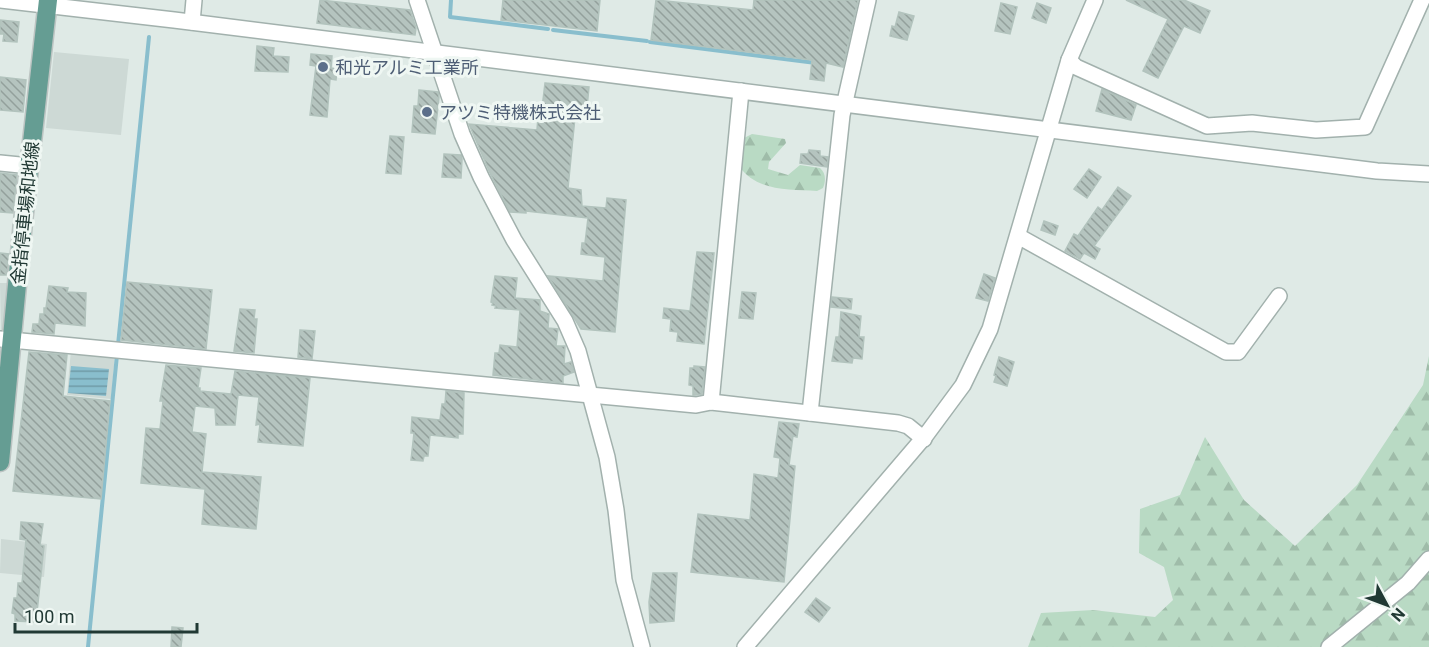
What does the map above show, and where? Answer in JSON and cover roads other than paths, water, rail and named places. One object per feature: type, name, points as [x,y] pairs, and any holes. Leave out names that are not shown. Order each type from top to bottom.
[{"type":"main road","name":"金指停車場和地線","points":[[0,462],[6,339],[30,166],[48,3]]},
{"type":"street","points":[[1,0],[48,3],[1365,169],[1429,174]]},
{"type":"street","points":[[192,22],[194,0]]},
{"type":"street","points":[[417,0],[462,134],[514,240],[565,321],[578,351],[611,474],[624,580],[642,647]]},
{"type":"street","points":[[810,413],[844,104],[868,0]]},
{"type":"street","points":[[745,647],[924,439],[952,402],[982,348],[997,309],[1069,60],[1095,0]]},
{"type":"street","points":[[1069,60],[1076,67],[1207,126],[1252,123],[1316,130],[1365,127],[1422,0]]},
{"type":"street","points":[[711,402],[741,91]]},
{"type":"street","points":[[0,163],[30,166]]},
{"type":"street","points":[[1018,236],[1226,352],[1238,351],[1279,296]]},
{"type":"street","points":[[6,339],[696,405],[711,402],[898,423],[908,426],[924,439]]},
{"type":"street","points":[[1329,647],[1408,583],[1429,559]]},
{"type":"water","points":[[71,366],[109,369],[106,396],[68,393]]},
{"type":"waterway","points":[[451,0],[450,17],[548,29]]},
{"type":"waterway","points":[[553,30],[647,41]]},
{"type":"waterway","points":[[118,345],[149,37]]},
{"type":"waterway","points":[[650,42],[816,63]]},
{"type":"waterway","points":[[88,647],[117,355]]},
{"type":"place","name":"和光アルミ工業所","points":[[323,67]]},
{"type":"place","name":"アツミ特機株式会社","points":[[427,112]]}]
